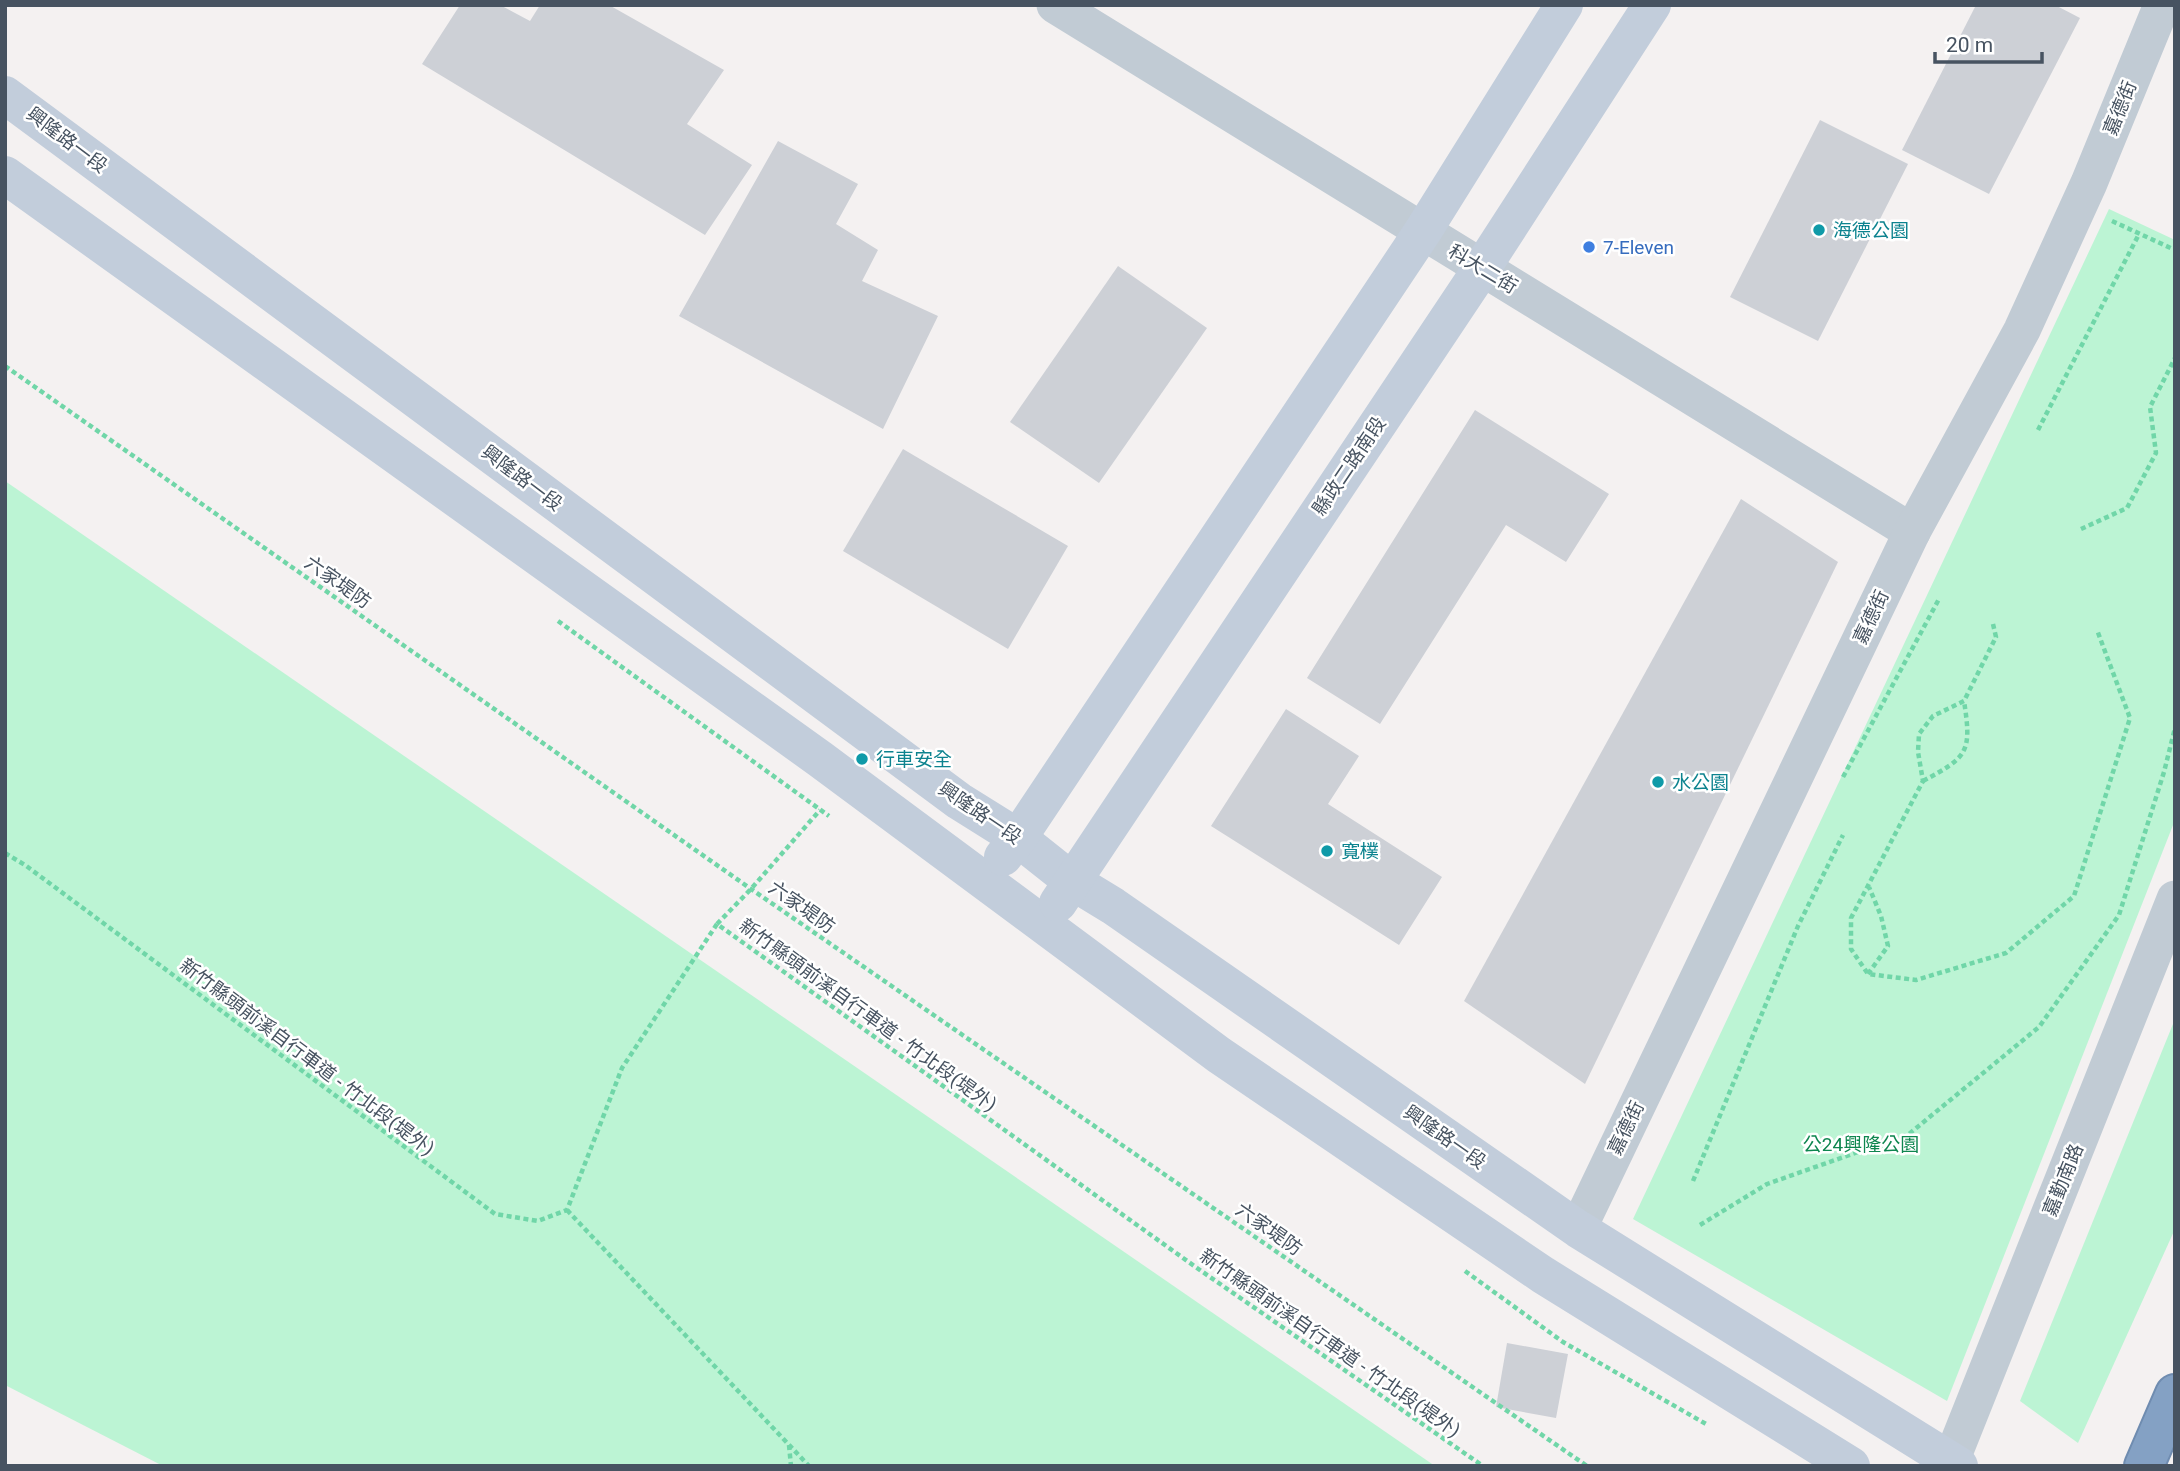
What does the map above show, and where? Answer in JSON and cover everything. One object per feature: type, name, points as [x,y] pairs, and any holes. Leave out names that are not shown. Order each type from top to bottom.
[{"type":"highway","points":[[2144,1466],[2175,1394]]},
{"type":"street","name":"科大二街","points":[[1055,5],[1912,532]]},
{"type":"street","points":[[985,881],[1018,838],[1423,231],[1564,5]]},
{"type":"street","name":"縣政二路南段","points":[[1044,925],[1482,268],[1652,5]]},
{"type":"street","name":"嘉德街","points":[[1578,1229],[1912,532],[2022,330],[2089,183],[2162,5]]},
{"type":"street","name":"興隆路一段","points":[[5,95],[959,801],[1018,838],[1072,881],[1113,906],[1578,1229],[1955,1464]]},
{"type":"street","points":[[5,175],[820,759],[1219,1055],[1543,1275],[1851,1466]]},
{"type":"street","name":"嘉勤南路","points":[[1955,1464],[2175,899]]},
{"type":"path","points":[[2108,219],[2175,250]]},
{"type":"path","points":[[2038,430],[2139,234]]},
{"type":"path","points":[[2081,529],[2127,508],[2156,453],[2150,407],[2175,358]]},
{"type":"path","name":"六家堤防","points":[[5,366],[751,889],[1587,1466]]},
{"type":"path","points":[[1843,777],[1939,599]]},
{"type":"path","points":[[1993,624],[1996,637],[1964,701],[1969,730],[1965,750],[1953,765],[1923,781],[1851,918],[1851,949],[1868,974],[1916,980],[2006,953],[2074,896],[2130,718],[2096,630]]},
{"type":"path","points":[[1923,781],[1917,752],[1919,734],[1933,716],[1964,701]]},
{"type":"path","points":[[1700,1225],[1767,1184],[1909,1134],[2039,1027],[2119,915],[2175,728]]},
{"type":"path","points":[[717,924],[820,810]]},
{"type":"path","points":[[1693,1181],[1798,926],[1843,835]]},
{"type":"path","name":"新竹縣頭前溪自行車道 - 竹北段(堤外)","points":[[5,853],[25,864],[495,1214],[538,1221],[567,1210],[622,1068],[717,924],[1186,1260],[1483,1466]]},
{"type":"path","points":[[1868,974],[1888,946],[1881,916],[1869,887]]},
{"type":"path","points":[[567,1210],[809,1466]]},
{"type":"path","points":[[789,1444],[791,1466]]},
{"type":"green space","name":"公24興隆公園","points":[[2109,209],[2175,240],[2175,820],[1947,1401],[1633,1219]]},
{"type":"green space","points":[[5,481],[1435,1466],[163,1466],[5,1385]]},
{"type":"green space","points":[[2175,1019],[2175,1229],[2078,1443],[2020,1401]]},
{"type":"building","points":[[460,5],[500,5],[530,21],[540,5],[609,5],[724,70],[687,124],[752,165],[705,235],[422,64]]},
{"type":"building","points":[[1976,5],[2055,5],[2080,18],[1989,194],[1902,150]]},
{"type":"building","name":"海德公園","points":[[1820,120],[1908,164],[1818,341],[1730,297]]},
{"type":"building","points":[[778,141],[858,184],[836,224],[878,250],[862,281],[938,316],[883,429],[679,316]]},
{"type":"building","points":[[1118,266],[1207,328],[1099,483],[1010,422]]},
{"type":"building","points":[[1475,410],[1609,494],[1566,562],[1506,525],[1380,724],[1307,678]]},
{"type":"building","points":[[903,449],[1068,546],[1008,649],[843,551]]},
{"type":"building","name":"水公園","points":[[1741,499],[1838,562],[1585,1084],[1464,1001]]},
{"type":"building","name":"寬樸","points":[[1286,709],[1359,756],[1328,804],[1442,877],[1399,945],[1211,826]]},
{"type":"building","points":[[1507,1343],[1568,1354],[1556,1418],[1496,1407]]},
{"type":"place","name":"海德公園","points":[[1819,230]]},
{"type":"place","name":"7-Eleven","points":[[1589,247]]},
{"type":"place","name":"行車安全","points":[[862,759]]},
{"type":"place","name":"水公園","points":[[1658,782]]},
{"type":"place","name":"寬樸","points":[[1327,851]]}]
